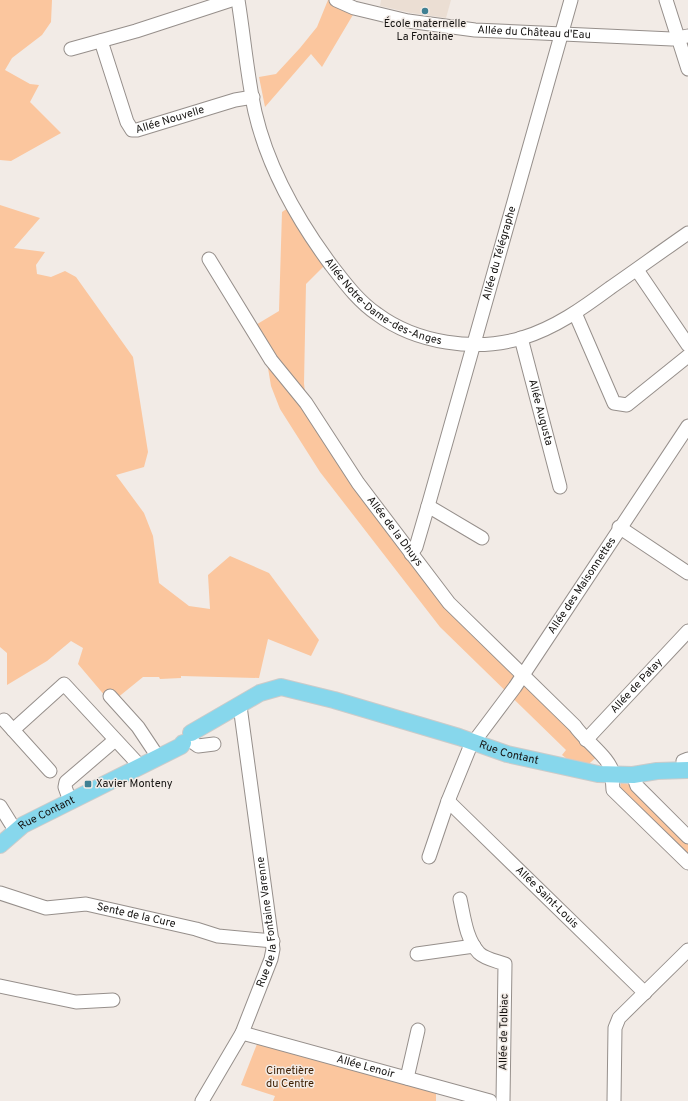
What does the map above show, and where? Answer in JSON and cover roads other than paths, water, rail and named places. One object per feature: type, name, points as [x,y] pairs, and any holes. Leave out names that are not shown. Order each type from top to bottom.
[{"type":"main road","name":"Rue Contant","points":[[211,721],[222,709],[260,686],[272,682],[284,681],[296,684],[334,700]]},
{"type":"main road","name":"Rue Contant","points":[[0,845],[15,830],[68,796],[186,739],[211,721],[240,706],[260,693],[281,687],[334,700],[473,742],[507,754],[598,774],[633,775],[686,764]]},
{"type":"main road","name":"Rue Contant","points":[[136,762],[181,746],[186,739]]},
{"type":"street","points":[[71,49],[102,41],[231,0]]},
{"type":"street","name":"Allée Notre-Dame-des-Anges","points":[[238,0],[255,113],[273,166],[291,206],[317,246],[355,296],[377,314],[404,330],[442,341],[484,345],[521,338],[545,329],[575,313],[688,233]]},
{"type":"street","name":"Allée du Château d'Eau","points":[[336,0],[354,8],[408,21],[475,30],[683,37]]},
{"type":"street","name":"Allée du Télégraphe","points":[[411,554],[416,547],[428,506],[571,0]]},
{"type":"street","points":[[666,0],[683,37],[688,69]]},
{"type":"street","name":"Allée Nouvelle","points":[[102,41],[127,122],[132,130],[137,130],[235,100],[253,97]]},
{"type":"street","name":"Allée de la Dhuys","points":[[209,259],[271,360],[302,397],[358,483],[449,603],[522,676],[575,726],[610,765],[613,790],[688,863]]},
{"type":"street","points":[[637,270],[688,345]]},
{"type":"street","points":[[575,313],[614,403],[627,405],[688,356]]},
{"type":"street","name":"Allée Augusta","points":[[521,338],[560,488]]},
{"type":"street","name":"Allée des Maisonnettes","points":[[429,857],[448,800],[468,749],[522,676],[619,527],[688,426]]},
{"type":"street","points":[[428,506],[482,538]]},
{"type":"street","points":[[619,527],[688,573]]},
{"type":"street","name":"Allée de Patay","points":[[586,740],[688,631]]},
{"type":"street","points":[[50,771],[8,725],[64,684],[136,762]]},
{"type":"street","points":[[110,696],[138,727],[156,754]]},
{"type":"street","name":"Rue de la Fontaine Varenne","points":[[202,1101],[242,1033],[271,959],[273,941],[240,706]]},
{"type":"street","points":[[186,739],[198,746],[214,744]]},
{"type":"street","name":"Rue Contant","points":[[68,796],[65,787],[66,782],[115,740]]},
{"type":"street","points":[[633,775],[637,786],[688,837]]},
{"type":"street","name":"Allée Saint-Louis","points":[[448,800],[645,993]]},
{"type":"street","points":[[0,806],[15,830]]},
{"type":"street","name":"Sente de la Cure","points":[[0,894],[46,908],[86,904],[188,927],[218,936],[273,941]]},
{"type":"street","points":[[417,954],[474,946],[467,931],[460,899]]},
{"type":"street","name":"Allée de Tolbiac","points":[[474,946],[480,954],[505,964],[503,1101]]},
{"type":"street","points":[[614,1101],[615,1028],[619,1018],[688,950]]},
{"type":"street","points":[[0,986],[76,1002],[113,1000]]},
{"type":"street","points":[[407,1078],[418,1030]]},
{"type":"street","name":"Allée Lenoir","points":[[242,1033],[490,1101]]},
{"type":"place","name":"École maternelle La Fontaine","points":[[425,11]]},
{"type":"place","name":"Xavier Monteny","points":[[88,784]]},
{"type":"park label","name":"Cimetière du Centre","points":[[290,1077]]}]
